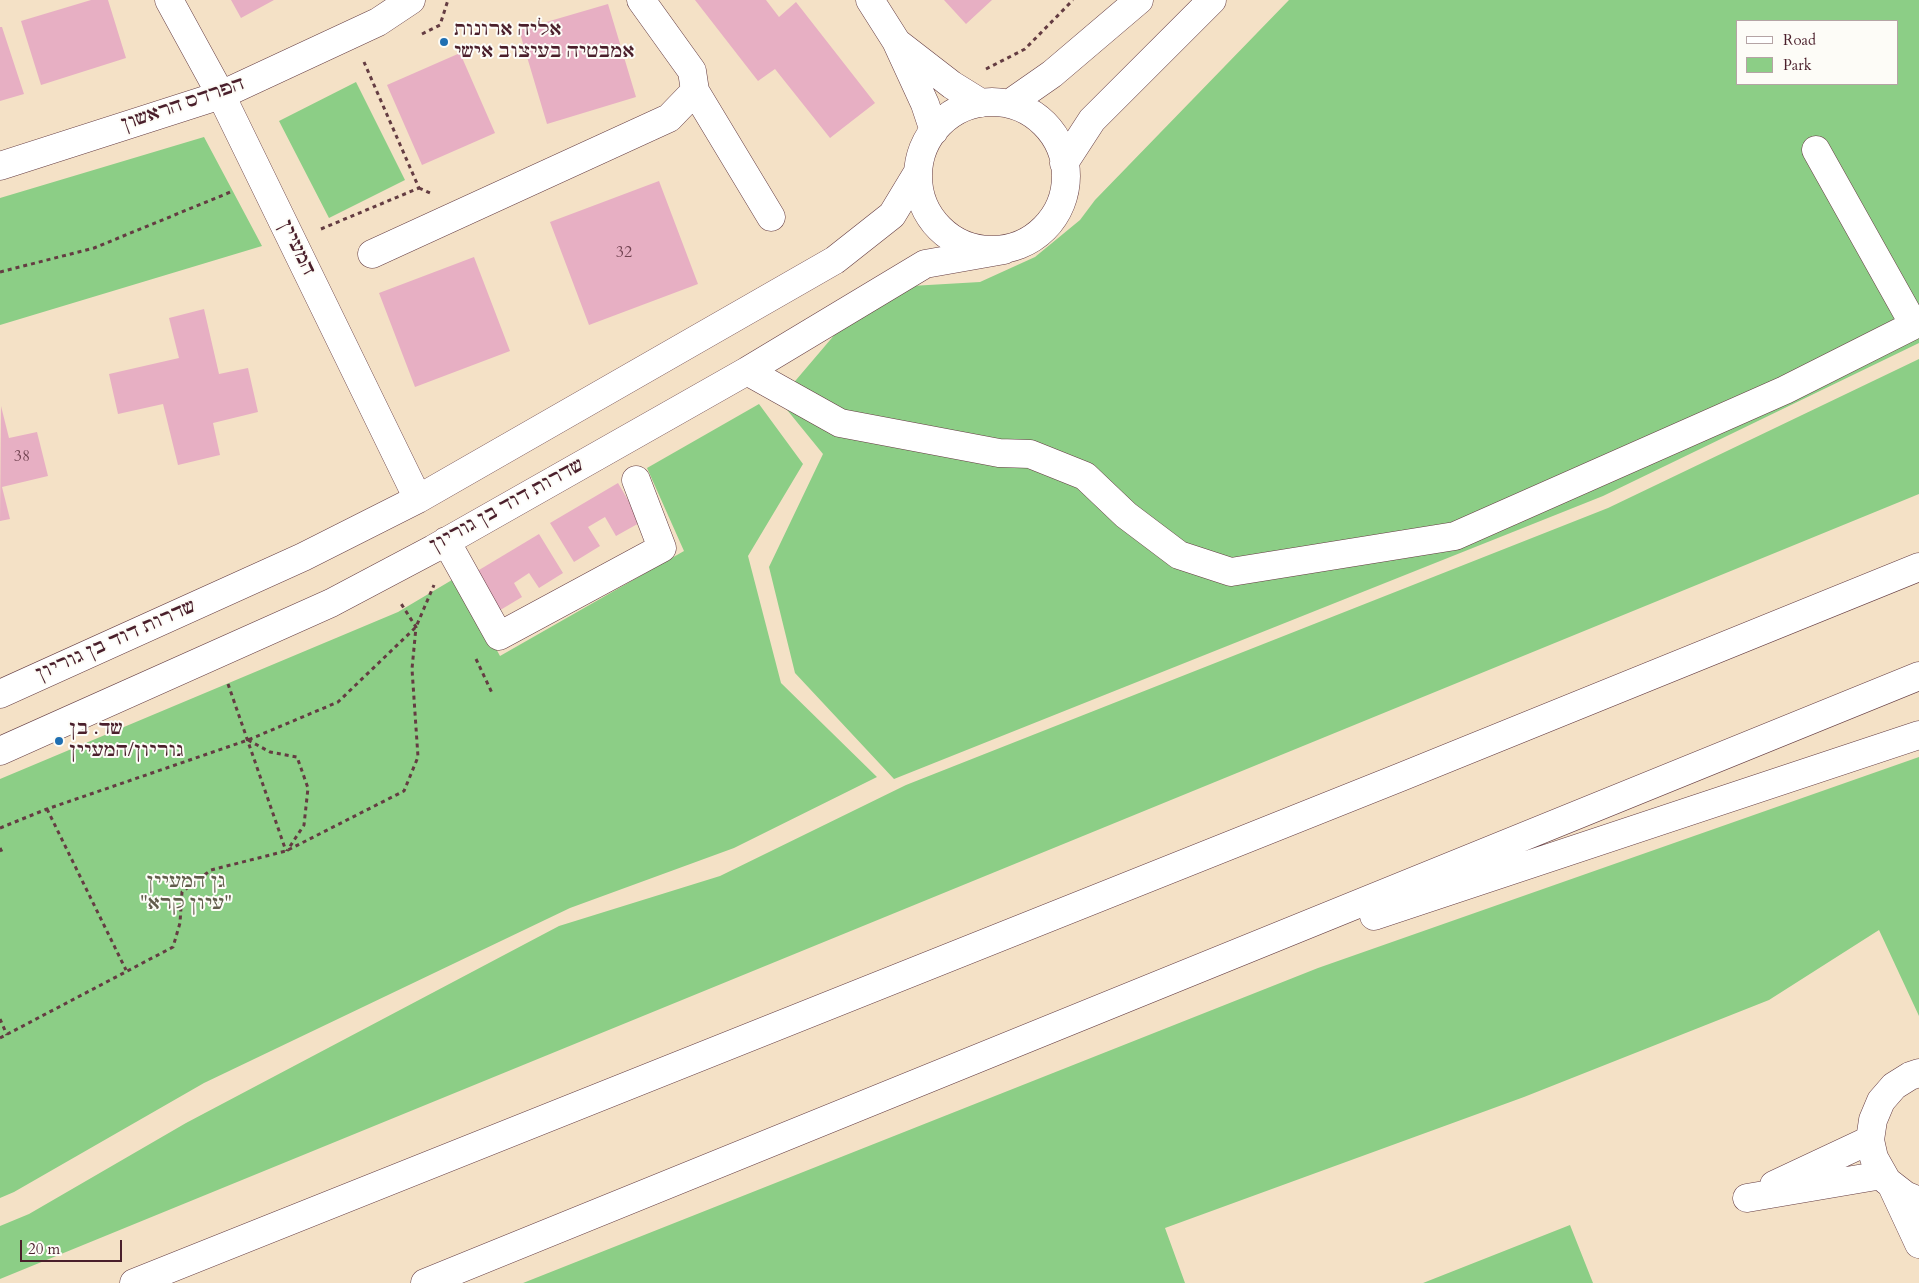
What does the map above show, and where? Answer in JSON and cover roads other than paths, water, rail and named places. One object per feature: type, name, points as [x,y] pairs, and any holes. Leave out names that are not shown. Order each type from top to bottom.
[{"type":"main road","name":"המעיין","points":[[169,0],[221,95],[418,499]]},
{"type":"main road","name":"הפרדס הראשון","points":[[0,166],[221,95],[378,22],[411,0]]},
{"type":"main road","points":[[641,0],[692,71],[695,92],[771,217]]},
{"type":"main road","points":[[870,0],[896,41],[925,104],[934,131]]},
{"type":"main road","points":[[1009,104],[1052,74],[1139,0]]},
{"type":"main road","points":[[1064,163],[1092,120],[1212,0]]},
{"type":"main road","points":[[896,41],[952,85],[981,103]]},
{"type":"main road","points":[[372,254],[669,118],[695,92]]},
{"type":"main road","points":[[981,103],[1009,104],[1042,121],[1059,142],[1067,174],[1065,193],[1055,216],[1037,236],[1004,250],[978,249],[947,234],[927,212],[921,197],[918,172],[928,139],[944,119],[964,107],[981,103]]},
{"type":"main road","points":[[747,371],[840,423],[999,452],[1030,454],[1085,476],[1126,515],[1179,555],[1231,572],[1455,536],[1785,390],[1917,324],[1816,150]]},
{"type":"main road","name":"שדרות דוד בן גוריון","points":[[0,694],[303,558],[418,499],[835,260],[892,215],[918,172]]},
{"type":"main road","name":"שדרות דוד בן גוריון","points":[[0,751],[331,603],[381,574],[440,545],[747,371],[925,264],[1004,250]]},
{"type":"main road","points":[[440,545],[499,636],[662,548],[636,480]]},
{"type":"main road","points":[[134,1283],[1401,777],[1919,567]]},
{"type":"main road","points":[[425,1283],[1919,676]]},
{"type":"main road","points":[[1128,998],[1919,735]]},
{"type":"main road","points":[[1919,1073],[1894,1086],[1881,1101],[1873,1120],[1870,1140],[1874,1158],[1919,1244]]},
{"type":"main road","points":[[1870,1140],[1747,1198],[1887,1181],[1919,1201]]},
{"type":"place","name":"אליה ארונות אמבטיה בעיצוב אישי","points":[[444,42]]},
{"type":"place","name":"שד. בן גוריון/המעיין","points":[[59,741]]},
{"type":"park label","name":"גן המעיין \"עיון קרא\"","points":[[186,894]]}]
